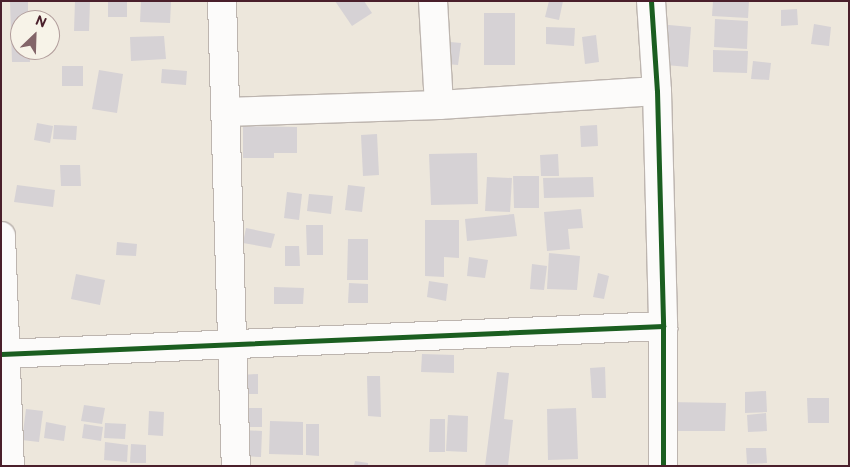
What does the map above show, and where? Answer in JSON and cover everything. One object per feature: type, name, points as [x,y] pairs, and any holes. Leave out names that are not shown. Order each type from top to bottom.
[{"type":"street","points":[[222,1],[236,466]]},
{"type":"street","points":[[433,1],[439,106]]},
{"type":"street","points":[[651,1],[657,91],[663,326],[663,466]]},
{"type":"street","points":[[225,112],[439,106],[657,91]]},
{"type":"street","points":[[1,236],[3,354],[10,466]]},
{"type":"street","points":[[3,354],[663,326]]},
{"type":"building","points":[[10,1],[28,1],[28,10],[10,10]]},
{"type":"building","points":[[75,1],[90,1],[89,31],[74,31]]},
{"type":"building","points":[[108,1],[127,1],[127,17],[108,17]]},
{"type":"building","points":[[141,1],[171,2],[170,23],[140,22]]},
{"type":"building","points":[[335,1],[364,1],[372,13],[352,26]]},
{"type":"building","points":[[549,1],[563,1],[559,20],[545,17]]},
{"type":"building","points":[[713,1],[749,1],[748,18],[712,16]]},
{"type":"building","points":[[797,9],[798,25],[781,26],[781,10]]},
{"type":"building","points":[[484,13],[515,13],[515,65],[484,65]]},
{"type":"building","points":[[715,19],[748,21],[747,49],[714,47]]},
{"type":"building","points":[[658,24],[691,27],[688,67],[655,64]]},
{"type":"building","points":[[814,24],[831,27],[829,46],[811,44]]},
{"type":"building","points":[[546,27],[575,28],[574,46],[546,44]]},
{"type":"building","points":[[596,35],[599,62],[585,64],[582,37]]},
{"type":"building","points":[[164,36],[166,59],[131,61],[130,37]]},
{"type":"building","points":[[428,40],[461,43],[458,65],[425,62]]},
{"type":"building","points":[[713,50],[748,51],[747,73],[713,72]]},
{"type":"building","points":[[12,60],[30,60],[30,62],[12,62]]},
{"type":"building","points":[[753,61],[771,63],[769,80],[751,79]]},
{"type":"building","points":[[62,66],[83,66],[83,86],[62,86]]},
{"type":"building","points":[[162,69],[187,71],[186,85],[161,83]]},
{"type":"building","points":[[99,70],[123,74],[117,113],[92,109]]},
{"type":"building","points":[[37,123],[53,126],[50,143],[34,140]]},
{"type":"building","points":[[54,125],[77,126],[76,140],[53,139]]},
{"type":"building","points":[[597,125],[598,146],[581,147],[580,126]]},
{"type":"building","points":[[243,126],[297,127],[297,153],[274,153],[274,158],[243,158]]},
{"type":"building","points":[[377,134],[379,175],[363,176],[361,135]]},
{"type":"building","points":[[477,153],[478,204],[431,205],[429,154]]},
{"type":"building","points":[[558,154],[559,176],[541,176],[540,155]]},
{"type":"building","points":[[60,165],[80,165],[81,186],[61,186]]},
{"type":"building","points":[[513,176],[539,176],[539,208],[514,208]]},
{"type":"building","points":[[487,177],[512,178],[510,212],[485,211]]},
{"type":"building","points":[[593,177],[594,197],[544,198],[543,178]]},
{"type":"building","points":[[17,185],[55,190],[53,207],[14,202]]},
{"type":"building","points":[[348,185],[365,187],[362,212],[345,210]]},
{"type":"building","points":[[287,192],[302,194],[299,220],[284,218]]},
{"type":"building","points":[[309,194],[333,196],[331,214],[307,211]]},
{"type":"building","points":[[581,209],[583,228],[568,229],[570,249],[547,251],[544,212]]},
{"type":"building","points":[[514,214],[517,236],[467,241],[465,219]]},
{"type":"building","points":[[425,220],[459,220],[459,258],[444,257],[444,277],[425,276]]},
{"type":"building","points":[[306,225],[323,225],[323,255],[307,255]]},
{"type":"building","points":[[246,228],[275,234],[271,248],[243,243]]},
{"type":"building","points":[[348,239],[368,239],[368,280],[347,280]]},
{"type":"building","points":[[117,242],[137,244],[136,256],[116,255]]},
{"type":"building","points":[[285,246],[299,246],[300,266],[285,266]]},
{"type":"building","points":[[549,253],[580,256],[577,290],[547,289]]},
{"type":"building","points":[[469,257],[488,260],[485,278],[467,276]]},
{"type":"building","points":[[532,264],[547,266],[544,290],[530,289]]},
{"type":"building","points":[[598,273],[609,276],[604,299],[593,297]]},
{"type":"building","points":[[76,274],[105,280],[100,305],[71,299]]},
{"type":"building","points":[[429,281],[448,284],[446,301],[427,297]]},
{"type":"building","points":[[349,283],[368,284],[368,303],[348,303]]},
{"type":"building","points":[[274,287],[304,288],[303,304],[274,304]]},
{"type":"building","points":[[422,354],[454,355],[454,373],[421,372]]},
{"type":"building","points":[[605,367],[606,398],[592,398],[590,368]]},
{"type":"building","points":[[497,372],[509,373],[504,419],[513,420],[508,466],[485,466]]},
{"type":"building","points":[[258,374],[258,394],[241,394],[241,375]]},
{"type":"building","points":[[367,376],[380,376],[381,417],[368,416]]},
{"type":"building","points":[[766,391],[767,412],[745,413],[745,392]]},
{"type":"building","points":[[807,398],[829,398],[829,423],[808,423]]},
{"type":"building","points":[[668,402],[726,403],[725,431],[667,431]]},
{"type":"building","points":[[84,405],[105,408],[102,424],[81,421]]},
{"type":"building","points":[[242,408],[262,408],[262,427],[242,427]]},
{"type":"building","points":[[576,408],[578,459],[548,460],[547,409]]},
{"type":"building","points":[[26,409],[43,411],[39,442],[22,440]]},
{"type":"building","points":[[149,411],[164,412],[163,436],[148,435]]},
{"type":"building","points":[[766,413],[767,431],[748,432],[747,415]]},
{"type":"building","points":[[448,415],[468,416],[467,452],[446,451]]},
{"type":"building","points":[[430,419],[445,419],[445,452],[429,452]]},
{"type":"building","points":[[270,421],[303,422],[303,455],[269,454]]},
{"type":"building","points":[[46,422],[66,426],[64,441],[44,438]]},
{"type":"building","points":[[105,423],[126,424],[125,439],[104,438]]},
{"type":"building","points":[[84,424],[103,427],[101,441],[82,438]]},
{"type":"building","points":[[306,424],[319,424],[319,456],[306,455]]},
{"type":"building","points":[[242,430],[262,431],[261,457],[242,456]]},
{"type":"building","points":[[105,442],[128,445],[127,462],[104,460]]},
{"type":"building","points":[[131,444],[146,445],[146,463],[130,463]]},
{"type":"building","points":[[746,448],[766,448],[767,463],[747,464]]},
{"type":"building","points":[[355,461],[368,463],[368,466],[354,466]]},
{"type":"cycle path","points":[[651,1],[657,91],[663,326],[663,466]]},
{"type":"cycle path","points":[[1,354],[663,326]]}]
